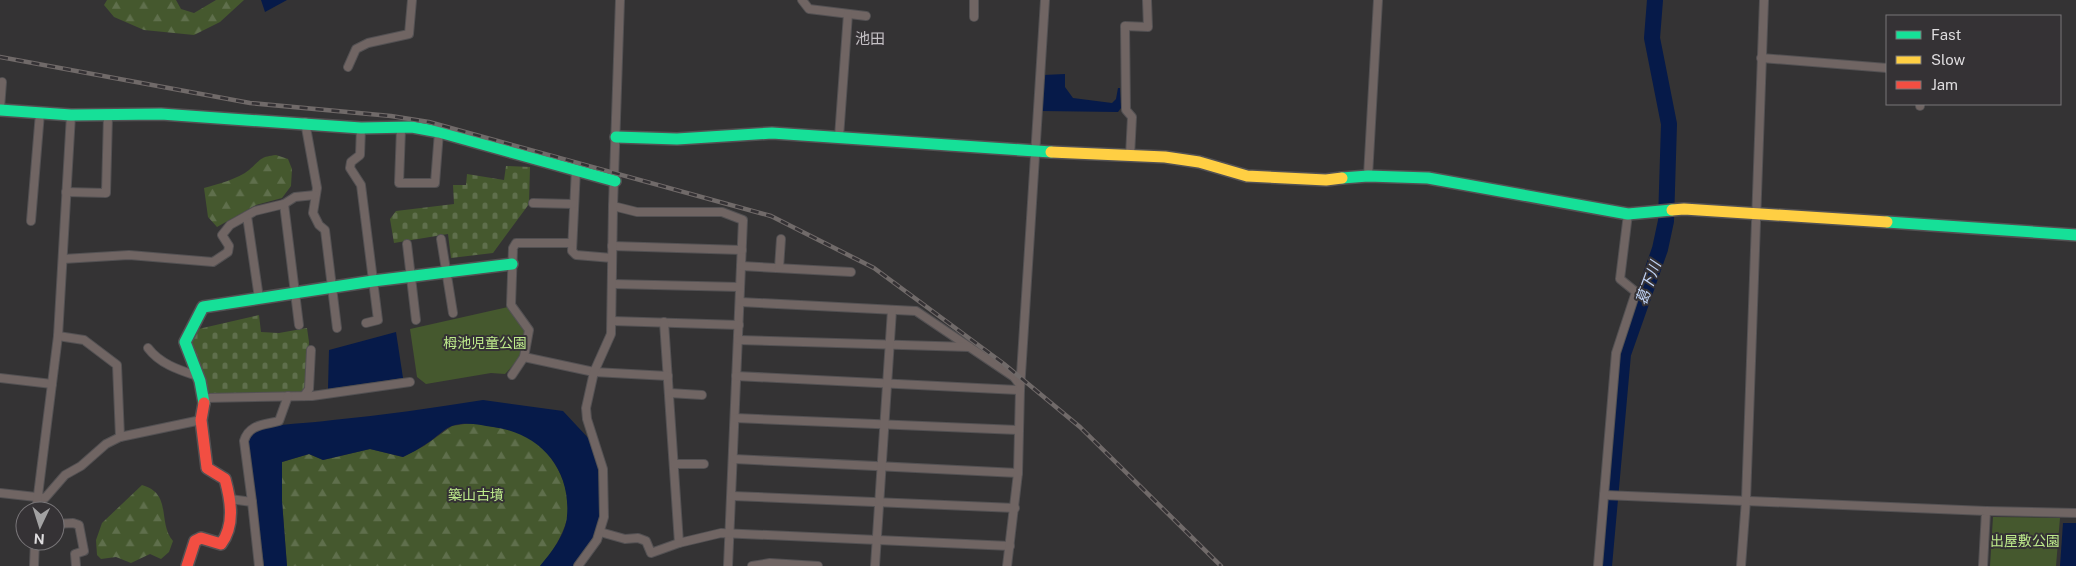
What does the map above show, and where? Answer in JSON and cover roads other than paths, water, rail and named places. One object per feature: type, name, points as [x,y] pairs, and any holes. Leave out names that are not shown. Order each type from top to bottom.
[{"type":"street","points":[[348,67],[356,49],[368,43],[409,34],[412,0]]},
{"type":"street","points":[[578,566],[597,540],[604,510],[603,469],[586,419],[586,408],[594,372],[611,334],[620,0]]},
{"type":"street","points":[[802,0],[809,9],[866,16]]},
{"type":"street","points":[[974,0],[974,17]]},
{"type":"street","points":[[1007,566],[1018,473],[1020,388],[1044,0]]},
{"type":"street","points":[[1130,156],[1132,117],[1126,110],[1125,26],[1148,26],[1147,0]]},
{"type":"street","points":[[1368,176],[1378,0]]},
{"type":"street","points":[[1741,566],[1746,500],[1754,214],[1764,0]]},
{"type":"street","points":[[838,137],[848,14]]},
{"type":"street","points":[[1761,58],[1886,68]]},
{"type":"street","points":[[2,82],[0,109],[70,116],[161,114],[305,122],[361,128],[401,129],[412,127],[439,132],[615,181]]},
{"type":"street","points":[[31,221],[40,113]]},
{"type":"street","points":[[37,501],[58,336],[70,116]]},
{"type":"street","points":[[66,192],[106,193],[108,116]]},
{"type":"street","points":[[305,122],[317,188],[313,214],[319,226],[325,230],[337,328]]},
{"type":"street","points":[[361,128],[360,155],[351,162],[350,168],[361,185],[378,320],[366,322]]},
{"type":"street","points":[[401,129],[399,183],[435,183],[439,132]]},
{"type":"street","points":[[616,137],[677,139],[772,133],[1130,156],[1199,162],[1246,176],[1326,180],[1368,176],[1428,178],[1628,214],[1666,209],[2076,235]]},
{"type":"street","points":[[576,169],[572,251],[576,256],[612,258]]},
{"type":"street","points":[[63,259],[129,255],[186,262],[213,262],[228,252],[229,246],[222,234],[230,225],[255,211],[284,204],[295,197],[315,195]]},
{"type":"street","points":[[533,203],[573,204]]},
{"type":"street","points":[[284,204],[298,325]]},
{"type":"street","points":[[613,206],[637,212],[722,212],[743,220],[728,566]]},
{"type":"street","points":[[1598,566],[1616,353],[1636,292],[1620,279],[1628,214]]},
{"type":"street","points":[[247,216],[260,298]]},
{"type":"street","points":[[441,239],[453,313]]},
{"type":"street","points":[[779,268],[781,239]]},
{"type":"street","points":[[512,375],[524,357],[529,330],[511,305],[512,264],[516,243],[572,243]]},
{"type":"street","points":[[407,244],[416,320]]},
{"type":"street","points":[[612,246],[742,250]]},
{"type":"street","points":[[188,566],[195,541],[201,538],[221,544],[228,538],[230,499],[225,479],[207,468],[201,420],[204,413],[204,398],[185,338],[203,307],[294,292],[512,264]]},
{"type":"street","points":[[742,266],[851,272]]},
{"type":"street","points":[[612,284],[740,287]]},
{"type":"street","points":[[740,302],[916,311],[1014,377],[1020,388]]},
{"type":"street","points":[[875,566],[888,345],[892,310]]},
{"type":"street","points":[[612,321],[739,325]]},
{"type":"street","points":[[664,322],[679,543]]},
{"type":"street","points":[[58,336],[84,340],[117,365],[120,437]]},
{"type":"street","points":[[738,340],[969,347]]},
{"type":"street","points":[[148,348],[153,354],[174,368],[197,376]]},
{"type":"street","points":[[304,396],[309,389],[311,350]]},
{"type":"street","points":[[524,357],[594,372],[668,376]]},
{"type":"street","points":[[736,376],[1020,388]]},
{"type":"street","points":[[0,378],[52,384]]},
{"type":"street","points":[[204,398],[304,396],[410,382]]},
{"type":"street","points":[[670,393],[702,395]]},
{"type":"street","points":[[259,566],[244,441],[247,432],[251,428],[279,421],[288,396]]},
{"type":"street","points":[[735,418],[1019,430]]},
{"type":"street","points":[[0,492],[45,498],[65,475],[81,466],[106,444],[120,437],[201,420]]},
{"type":"street","points":[[734,459],[1018,473]]},
{"type":"street","points":[[675,464],[704,464]]},
{"type":"street","points":[[1604,495],[2076,513]]},
{"type":"street","points":[[732,496],[1015,508]]},
{"type":"street","points":[[230,499],[252,502]]},
{"type":"street","points":[[1983,566],[1986,511]]},
{"type":"street","points":[[65,524],[79,525],[84,551],[75,554],[76,566]]},
{"type":"street","points":[[600,532],[625,539],[638,538],[646,541],[651,553],[679,543],[721,533],[1010,546]]},
{"type":"street","points":[[34,566],[35,551]]},
{"type":"street","points":[[752,566],[770,562],[818,566]]},
{"type":"water","points":[[261,0],[287,0],[265,12]]},
{"type":"water","points":[[1065,74],[1065,87],[1073,98],[1112,103],[1116,99],[1118,88],[1120,88],[1121,108],[1118,112],[1041,111],[1043,75]]},
{"type":"water","points":[[396,332],[403,378],[328,389],[329,350]]},
{"type":"water","points":[[483,400],[563,411],[591,441],[598,463],[601,488],[599,530],[574,566],[540,566],[561,536],[567,516],[567,499],[564,483],[549,456],[538,445],[510,431],[465,424],[448,428],[423,446],[403,457],[370,449],[323,460],[309,454],[282,462],[282,501],[287,566],[264,566],[247,440],[253,430],[389,414]]},
{"type":"water","points":[[2063,523],[2076,523],[2076,566],[2060,566]]},
{"type":"waterway","name":"葛下川","points":[[1604,566],[1623,354],[1660,249],[1666,221],[1669,124],[1652,38],[1655,0]]},
{"type":"railway","points":[[0,57],[250,103],[391,116],[429,122],[771,216],[874,268],[1004,364],[1080,427],[1221,566]]},
{"type":"district","name":"池田","points":[[870,38]]},
{"type":"park label","name":"栂池児童公園","points":[[485,343]]},
{"type":"park label","name":"築山古墳","points":[[476,495]]},
{"type":"park label","name":"出屋敷公園","points":[[2025,541]]}]
